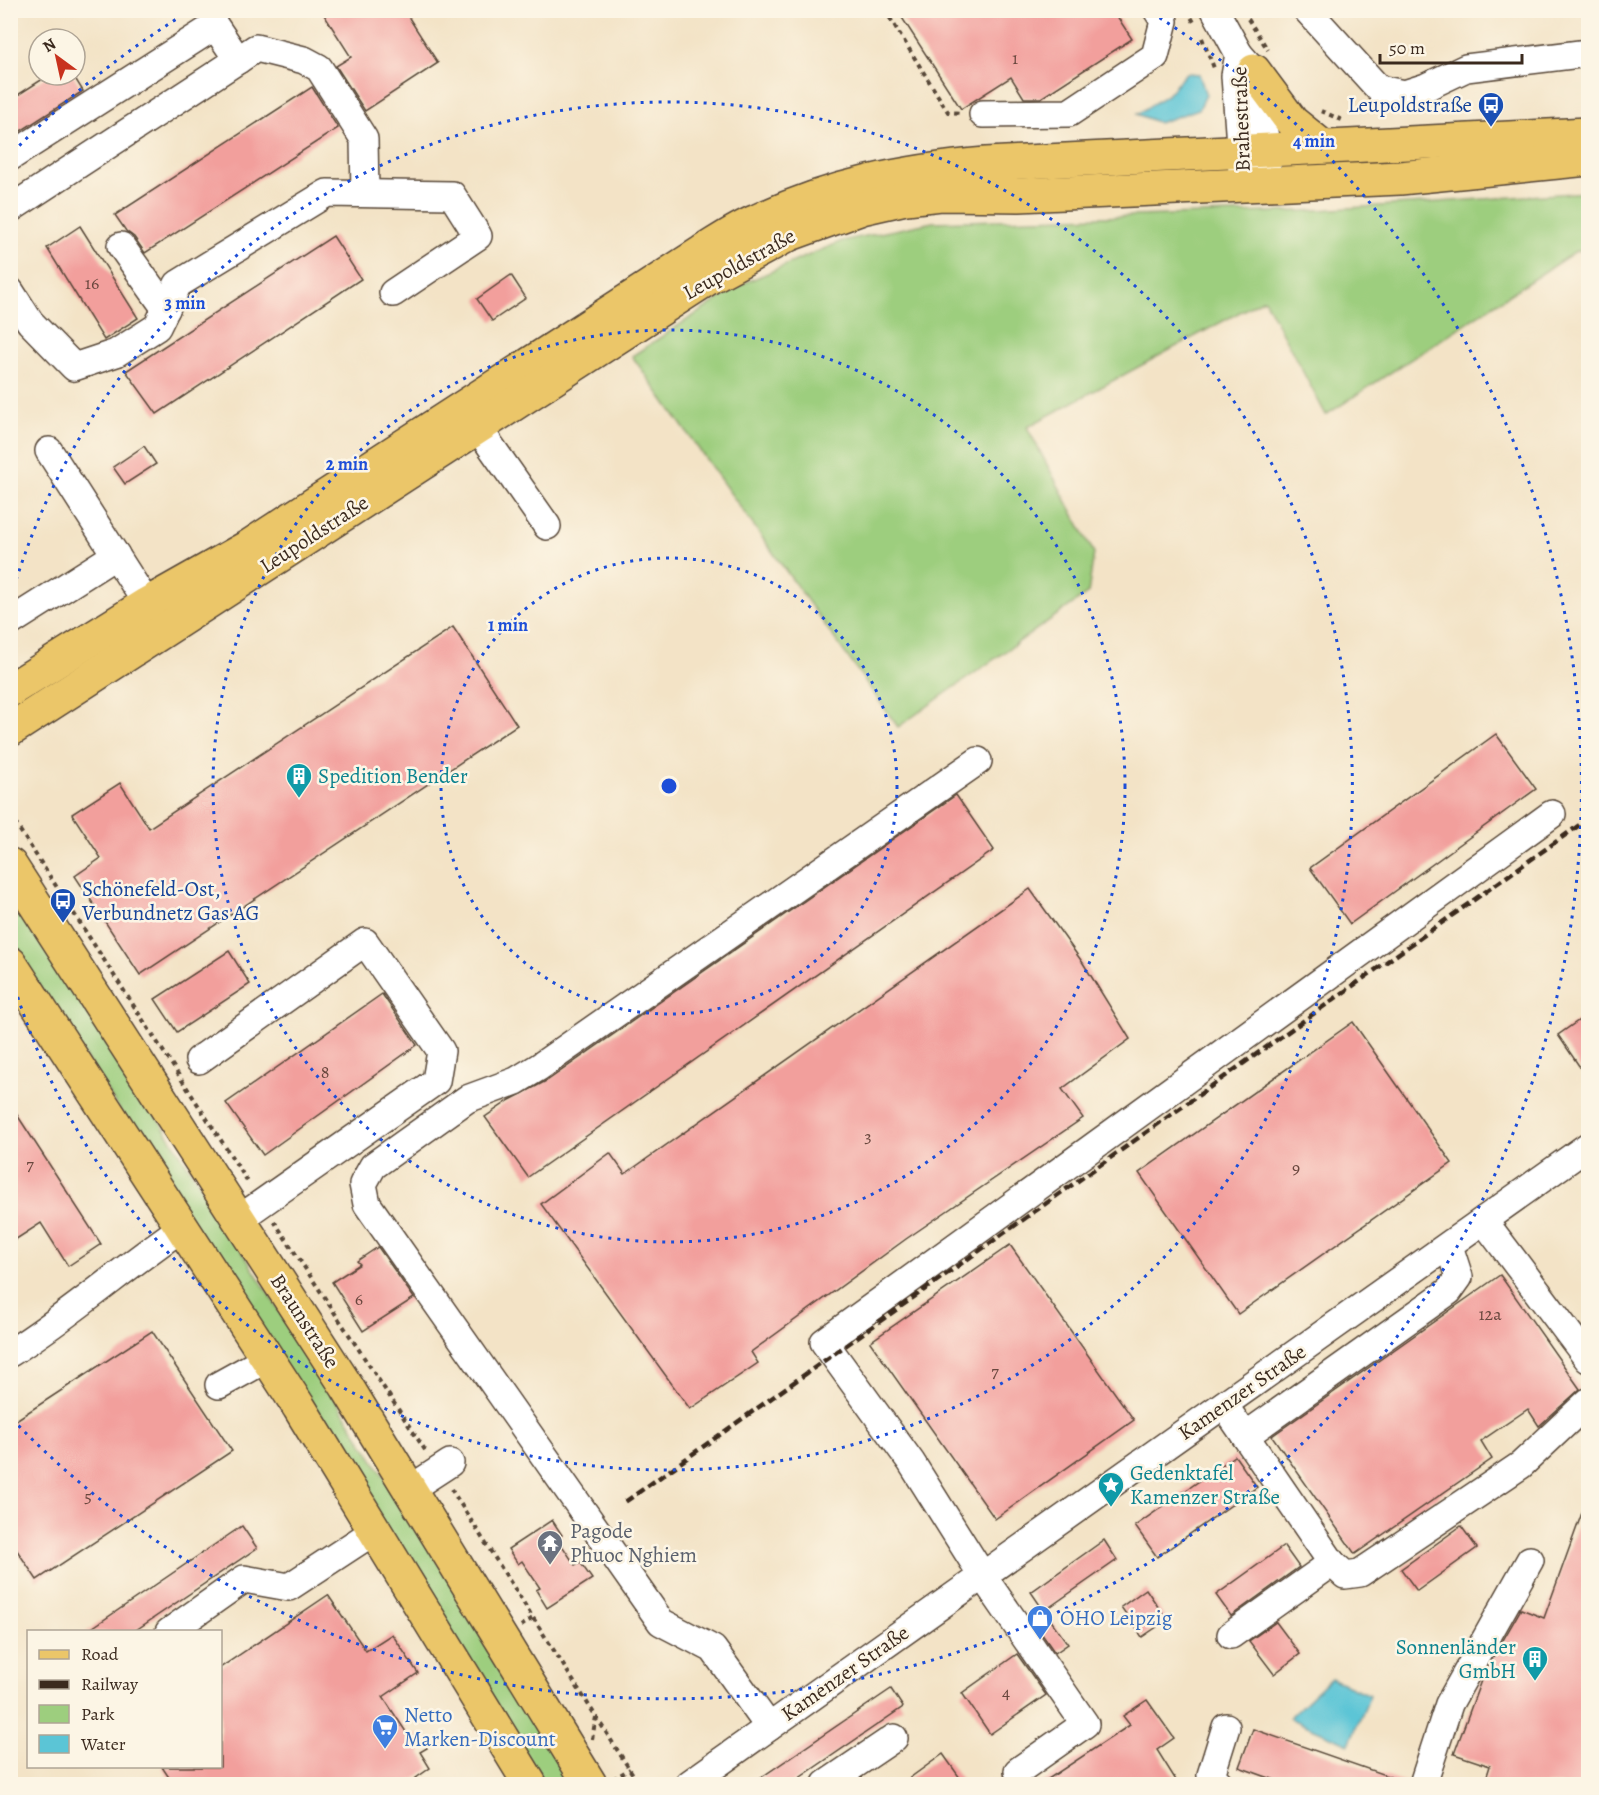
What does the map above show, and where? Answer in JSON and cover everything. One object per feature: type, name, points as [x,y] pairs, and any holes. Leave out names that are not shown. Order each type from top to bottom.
[{"type":"main road","points":[[1246,63],[1292,122],[1323,147]]},
{"type":"main road","name":"Leupoldstraße","points":[[10,690],[147,604],[248,547],[701,253],[755,221],[810,198],[870,180],[928,169],[986,164],[1588,134]]},
{"type":"main road","name":"Leupoldstraße","points":[[10,730],[710,277],[770,244],[827,219],[906,198],[941,194],[1018,195],[1400,178],[1588,159]]},
{"type":"main road","name":"Braunstraße","points":[[10,865],[251,1211],[410,1489],[590,1785]]},
{"type":"main road","points":[[10,963],[268,1358],[376,1530],[524,1782]]},
{"type":"street","name":"Brahestraße","points":[[1215,10],[1246,63],[1255,183]]},
{"type":"street","points":[[1307,10],[1379,89],[1404,94],[1426,87],[1466,68],[1588,53]]},
{"type":"street","points":[[983,114],[1069,114],[1155,56],[1173,13]]},
{"type":"street","points":[[10,157],[215,26],[238,60]]},
{"type":"street","points":[[10,209],[256,48],[304,60],[319,68],[364,139],[365,194]]},
{"type":"street","points":[[10,291],[30,321],[74,367],[116,353],[157,327],[178,284],[327,193],[452,195],[478,236],[393,293]]},
{"type":"street","points":[[121,246],[166,309]]},
{"type":"street","points":[[478,428],[547,526]]},
{"type":"street","points":[[49,451],[147,604]]},
{"type":"street","points":[[12,621],[116,555]]},
{"type":"street","points":[[769,1727],[713,1650],[662,1622],[367,1204],[363,1184],[373,1166],[467,1099],[516,1081],[540,1067],[978,761]]},
{"type":"street","points":[[1018,1771],[1085,1724],[982,1575],[911,1462],[824,1342],[1552,814]]},
{"type":"street","points":[[199,1060],[365,942],[441,1051],[435,1081],[251,1211]]},
{"type":"street","name":"Kamenzer Straße","points":[[689,1785],[1588,1146]]},
{"type":"street","points":[[1484,1221],[1588,1359]]},
{"type":"street","points":[[10,1353],[41,1334],[156,1244],[183,1227]]},
{"type":"street","points":[[1245,1436],[1449,1291],[1459,1277],[1449,1246]]},
{"type":"street","points":[[219,1385],[268,1358]]},
{"type":"street","points":[[1224,1405],[1332,1563],[1345,1575],[1360,1573],[1521,1465],[1588,1402]]},
{"type":"street","points":[[410,1489],[444,1467]]},
{"type":"street","points":[[172,1630],[244,1579],[289,1587],[376,1530]]},
{"type":"street","points":[[1423,1785],[1449,1704],[1530,1560]]},
{"type":"street","points":[[1231,1635],[1332,1563]]},
{"type":"street","points":[[1220,1785],[1211,1775],[1226,1727]]},
{"type":"street","points":[[826,1785],[894,1738]]},
{"type":"path","points":[[885,10],[948,112],[983,114]]},
{"type":"path","points":[[1173,13],[1203,39],[1217,76]]},
{"type":"path","points":[[10,815],[251,1211],[444,1467],[639,1785]]},
{"type":"path","points":[[605,1785],[630,1769]]},
{"type":"green space","points":[[1588,192],[1588,250],[1576,251],[1326,415],[1264,299],[1027,427],[1094,553],[1088,593],[898,727],[632,356],[742,284],[842,241],[933,222],[1304,211]]},
{"type":"green space","points":[[10,884],[578,1784],[542,1784],[192,1222],[11,943]]},
{"type":"water","points":[[1186,73],[1199,74],[1206,95],[1199,109],[1159,123],[1137,114],[1167,95]]},
{"type":"water","points":[[1331,1678],[1370,1695],[1349,1744],[1289,1718]]},
{"type":"building","points":[[321,10],[404,10],[438,63],[365,111],[336,66],[351,57]]},
{"type":"building","points":[[897,10],[1113,10],[1132,39],[1041,98],[1024,98],[1011,77],[961,109]]},
{"type":"building","points":[[30,87],[80,87],[83,91],[10,138],[10,100]]},
{"type":"building","points":[[312,87],[338,128],[145,253],[115,215]]},
{"type":"building","points":[[80,226],[138,318],[104,340],[47,248]]},
{"type":"building","points":[[333,236],[361,279],[157,414],[126,371]]},
{"type":"building","points":[[511,275],[526,298],[492,321],[477,299]]},
{"type":"building","points":[[144,446],[156,464],[125,484],[113,467]]},
{"type":"building","name":"Spedition Bender","points":[[453,627],[517,725],[140,975],[75,876],[101,858],[72,814],[120,783],[149,828]]},
{"type":"building","points":[[1496,734],[1536,789],[1350,924],[1310,868]]},
{"type":"building","points":[[956,795],[994,850],[528,1177],[485,1117],[510,1100],[548,1080]]},
{"type":"building","points":[[1030,889],[1083,963],[1130,1039],[1062,1089],[1083,1118],[906,1239],[751,1352],[758,1363],[690,1409],[541,1204],[610,1153],[625,1174]]},
{"type":"building","points":[[229,951],[250,984],[177,1032],[155,999]]},
{"type":"building","points":[[382,994],[417,1045],[263,1155],[226,1103]]},
{"type":"building","points":[[1588,1014],[1588,1079],[1558,1035]]},
{"type":"building","points":[[1353,1022],[1452,1163],[1238,1314],[1139,1173]]},
{"type":"building","points":[[10,1104],[101,1244],[68,1266],[41,1223],[10,1243]]},
{"type":"building","points":[[1010,1245],[1134,1420],[995,1519],[870,1342]]},
{"type":"building","points":[[378,1247],[414,1298],[363,1331],[332,1282],[360,1264],[357,1261]]},
{"type":"building","points":[[1500,1275],[1580,1389],[1539,1426],[1528,1409],[1481,1441],[1492,1459],[1355,1554],[1272,1436]]},
{"type":"building","points":[[152,1331],[232,1451],[37,1580],[10,1540],[10,1424]]},
{"type":"building","points":[[1235,1456],[1257,1487],[1157,1557],[1135,1526]]},
{"type":"building","name":"Sonnenländer GmbH","points":[[1587,1499],[1588,1785],[1484,1785],[1490,1766],[1454,1754],[1483,1675],[1521,1609],[1544,1618]]},
{"type":"building","points":[[552,1520],[562,1535],[557,1538],[575,1565],[580,1562],[592,1579],[547,1608],[536,1590],[540,1588],[522,1561],[518,1564],[508,1549]]},
{"type":"building","points":[[242,1526],[257,1548],[136,1630],[89,1630]]},
{"type":"building","points":[[1461,1526],[1477,1548],[1417,1591],[1401,1569]]},
{"type":"building","points":[[1104,1540],[1117,1560],[1044,1611],[1031,1592]]},
{"type":"building","points":[[1284,1546],[1299,1567],[1231,1616],[1216,1595]]},
{"type":"building","points":[[1146,1589],[1167,1620],[1142,1637],[1121,1607]]},
{"type":"building","points":[[328,1595],[366,1651],[392,1634],[418,1673],[383,1697],[410,1738],[417,1734],[427,1748],[420,1752],[430,1768],[406,1785],[174,1785],[163,1768],[222,1768],[222,1667]]},
{"type":"building","points":[[1047,1615],[1068,1644],[1055,1653],[1035,1624]]},
{"type":"building","points":[[1276,1622],[1300,1654],[1274,1674],[1249,1641]]},
{"type":"building","points":[[1017,1654],[1046,1695],[990,1734],[962,1693]]},
{"type":"building","points":[[891,1689],[903,1707],[789,1785],[750,1785]]},
{"type":"building","points":[[1147,1700],[1174,1738],[1157,1750],[1179,1785],[1039,1785],[1130,1725],[1123,1716]]},
{"type":"building","points":[[1253,1729],[1405,1782],[1405,1785],[1289,1785],[1239,1767]]},
{"type":"building","points":[[943,1754],[965,1785],[900,1785]]},
{"type":"railway","points":[[625,1502],[1588,819]]},
{"type":"place","name":"Leupoldstraße","points":[[1491,128]]},
{"type":"place","name":"Spedition Bender","points":[[299,799]]},
{"type":"place","name":"Schönefeld-Ost, Verbundnetz Gas AG","points":[[63,924]]},
{"type":"place","name":"Gedenktafel Kamenzer Straße","points":[[1111,1508]]},
{"type":"place","name":"Pagode Phuoc Nghiem","points":[[550,1566]]},
{"type":"place","name":"OHO Leipzig","points":[[1040,1641]]},
{"type":"place","name":"Sonnenländer GmbH","points":[[1535,1682]]},
{"type":"place","name":"Netto Marken-Discount","points":[[385,1750]]}]
